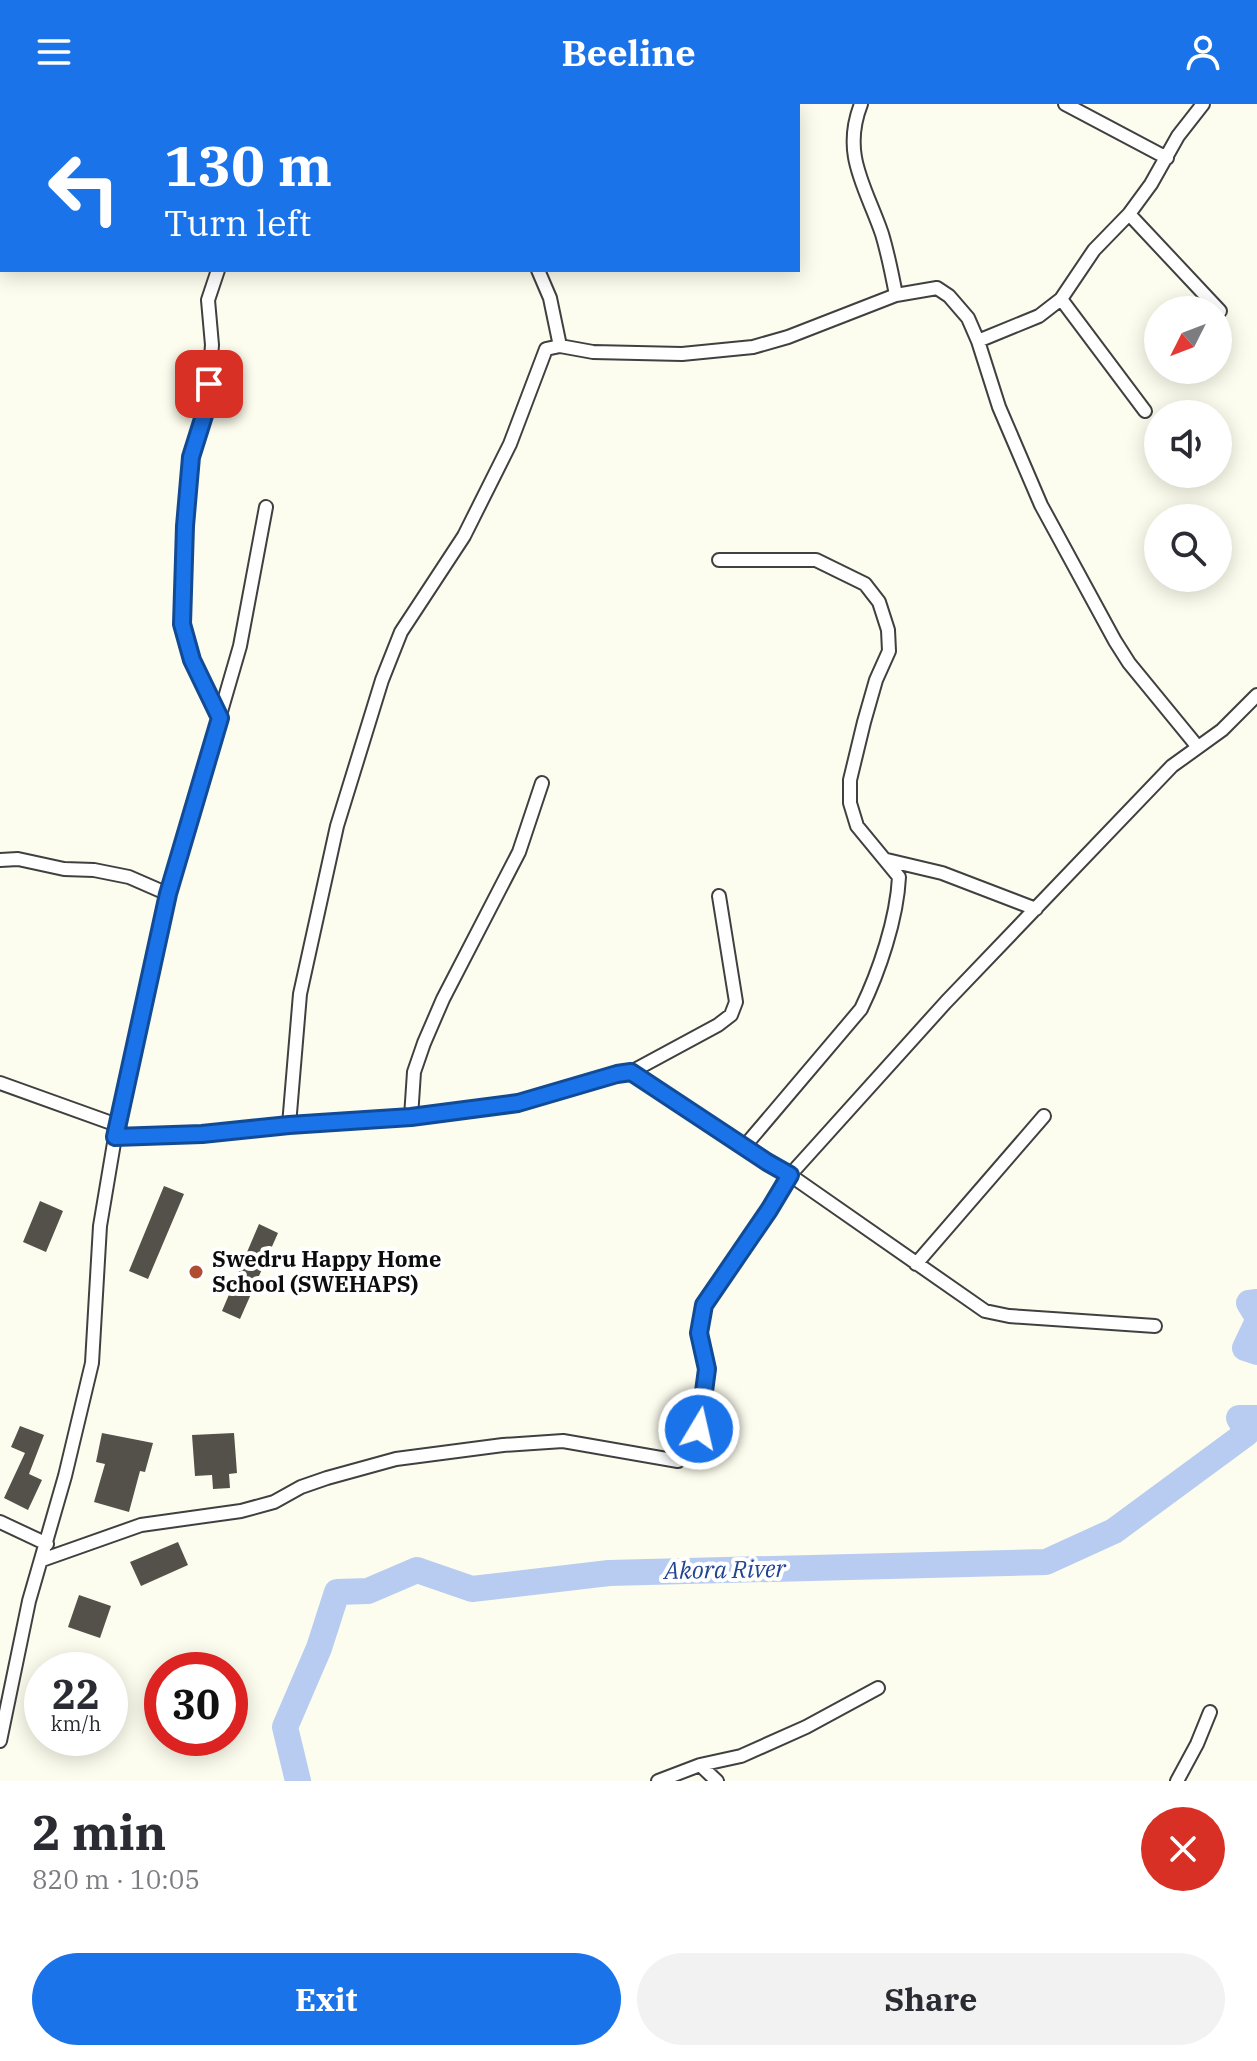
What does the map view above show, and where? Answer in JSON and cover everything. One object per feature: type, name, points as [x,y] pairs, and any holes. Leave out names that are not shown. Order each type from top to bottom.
[{"type":"street","points":[[861,104],[854,123],[852,142],[856,170],[883,239],[896,295]]},
{"type":"street","points":[[1065,104],[1167,158]]},
{"type":"street","points":[[978,341],[1039,316],[1061,299],[1094,250],[1129,214],[1178,136],[1203,104]]},
{"type":"street","points":[[1129,214],[1206,296]]},
{"type":"street","points":[[217,272],[208,300],[212,345],[207,406],[191,457],[182,624],[192,660],[220,718]]},
{"type":"street","points":[[539,272],[550,298],[560,346]]},
{"type":"street","points":[[289,1125],[300,994],[337,826],[382,680],[401,632],[464,536],[510,444],[546,349],[560,346],[593,352],[682,354],[753,347],[788,337],[896,295],[937,288],[949,296],[968,318],[999,407],[1041,505],[1115,641],[1197,746]]},
{"type":"street","points":[[1061,299],[1144,410]]},
{"type":"street","points":[[0,1741],[29,1601],[47,1544],[92,1363],[100,1226],[116,1131],[168,894],[220,718],[251,597],[266,507]]},
{"type":"street","points":[[719,560],[816,560],[865,584],[879,602],[888,630],[889,651],[876,680],[864,722],[850,780],[850,803],[857,826],[899,877],[898,900],[871,989],[861,1009],[744,1147]]},
{"type":"street","points":[[42,1560],[141,1525],[241,1511],[274,1502],[301,1487],[396,1459],[503,1445],[563,1441],[678,1461],[688,1451],[699,1429],[707,1369],[699,1333],[704,1305],[790,1175],[946,1002],[1172,766],[1222,730],[1257,695]]},
{"type":"street","points":[[411,1117],[414,1072],[424,1043],[443,999],[519,852],[542,783]]},
{"type":"street","points":[[0,860],[18,859],[64,869],[94,870],[129,877],[168,894]]},
{"type":"street","points":[[887,860],[942,873],[1036,909]]},
{"type":"street","points":[[0,1083],[116,1131],[202,1134],[411,1117],[518,1103],[631,1072],[731,1015],[736,1002],[719,896]]},
{"type":"street","points":[[631,1072],[790,1175],[985,1311],[1009,1316],[1155,1326]]},
{"type":"street","points":[[916,1264],[1044,1116]]},
{"type":"street","points":[[0,1522],[47,1544]]},
{"type":"street","points":[[658,1781],[700,1765],[741,1756],[806,1727],[878,1688]]},
{"type":"street","points":[[1177,1781],[1210,1712]]},
{"type":"street","points":[[700,1765],[717,1781]]},
{"type":"building","points":[[164,1186],[184,1194],[148,1279],[129,1271]]},
{"type":"building","points":[[40,1201],[63,1211],[46,1252],[23,1242]]},
{"type":"building","points":[[259,1224],[278,1233],[240,1319],[222,1311]]},
{"type":"building","points":[[20,1426],[44,1435],[29,1474],[42,1480],[28,1510],[4,1498],[25,1453],[11,1447]]},
{"type":"building","points":[[102,1433],[153,1443],[145,1472],[140,1471],[129,1512],[94,1502],[105,1464],[96,1462]]},
{"type":"building","points":[[234,1433],[237,1473],[229,1474],[230,1488],[213,1489],[212,1475],[195,1476],[192,1435]]},
{"type":"building","points":[[178,1542],[188,1565],[141,1586],[130,1562]]},
{"type":"building","points":[[79,1595],[111,1606],[100,1638],[68,1627]]},
{"type":"waterway","name":"Akora River","points":[[1257,1302],[1249,1303],[1257,1316]]},
{"type":"waterway","name":"Akora River","points":[[1257,1323],[1245,1348],[1257,1352]]},
{"type":"waterway","name":"Akora River","points":[[298,1781],[285,1727],[319,1648],[337,1592],[368,1591],[417,1570],[472,1589],[609,1573],[1046,1562],[1114,1531],[1247,1433],[1239,1418],[1257,1418]]},
{"type":"place","name":"Swedru Happy Home School (SWEHAPS)","points":[[196,1272]]},
{"type":"route","points":[[209,384],[207,406],[191,457],[182,624],[192,660],[220,718],[168,894],[115,1137],[202,1134],[411,1117],[518,1103],[631,1072],[790,1175],[704,1305],[699,1333],[707,1369],[699,1429]]}]
